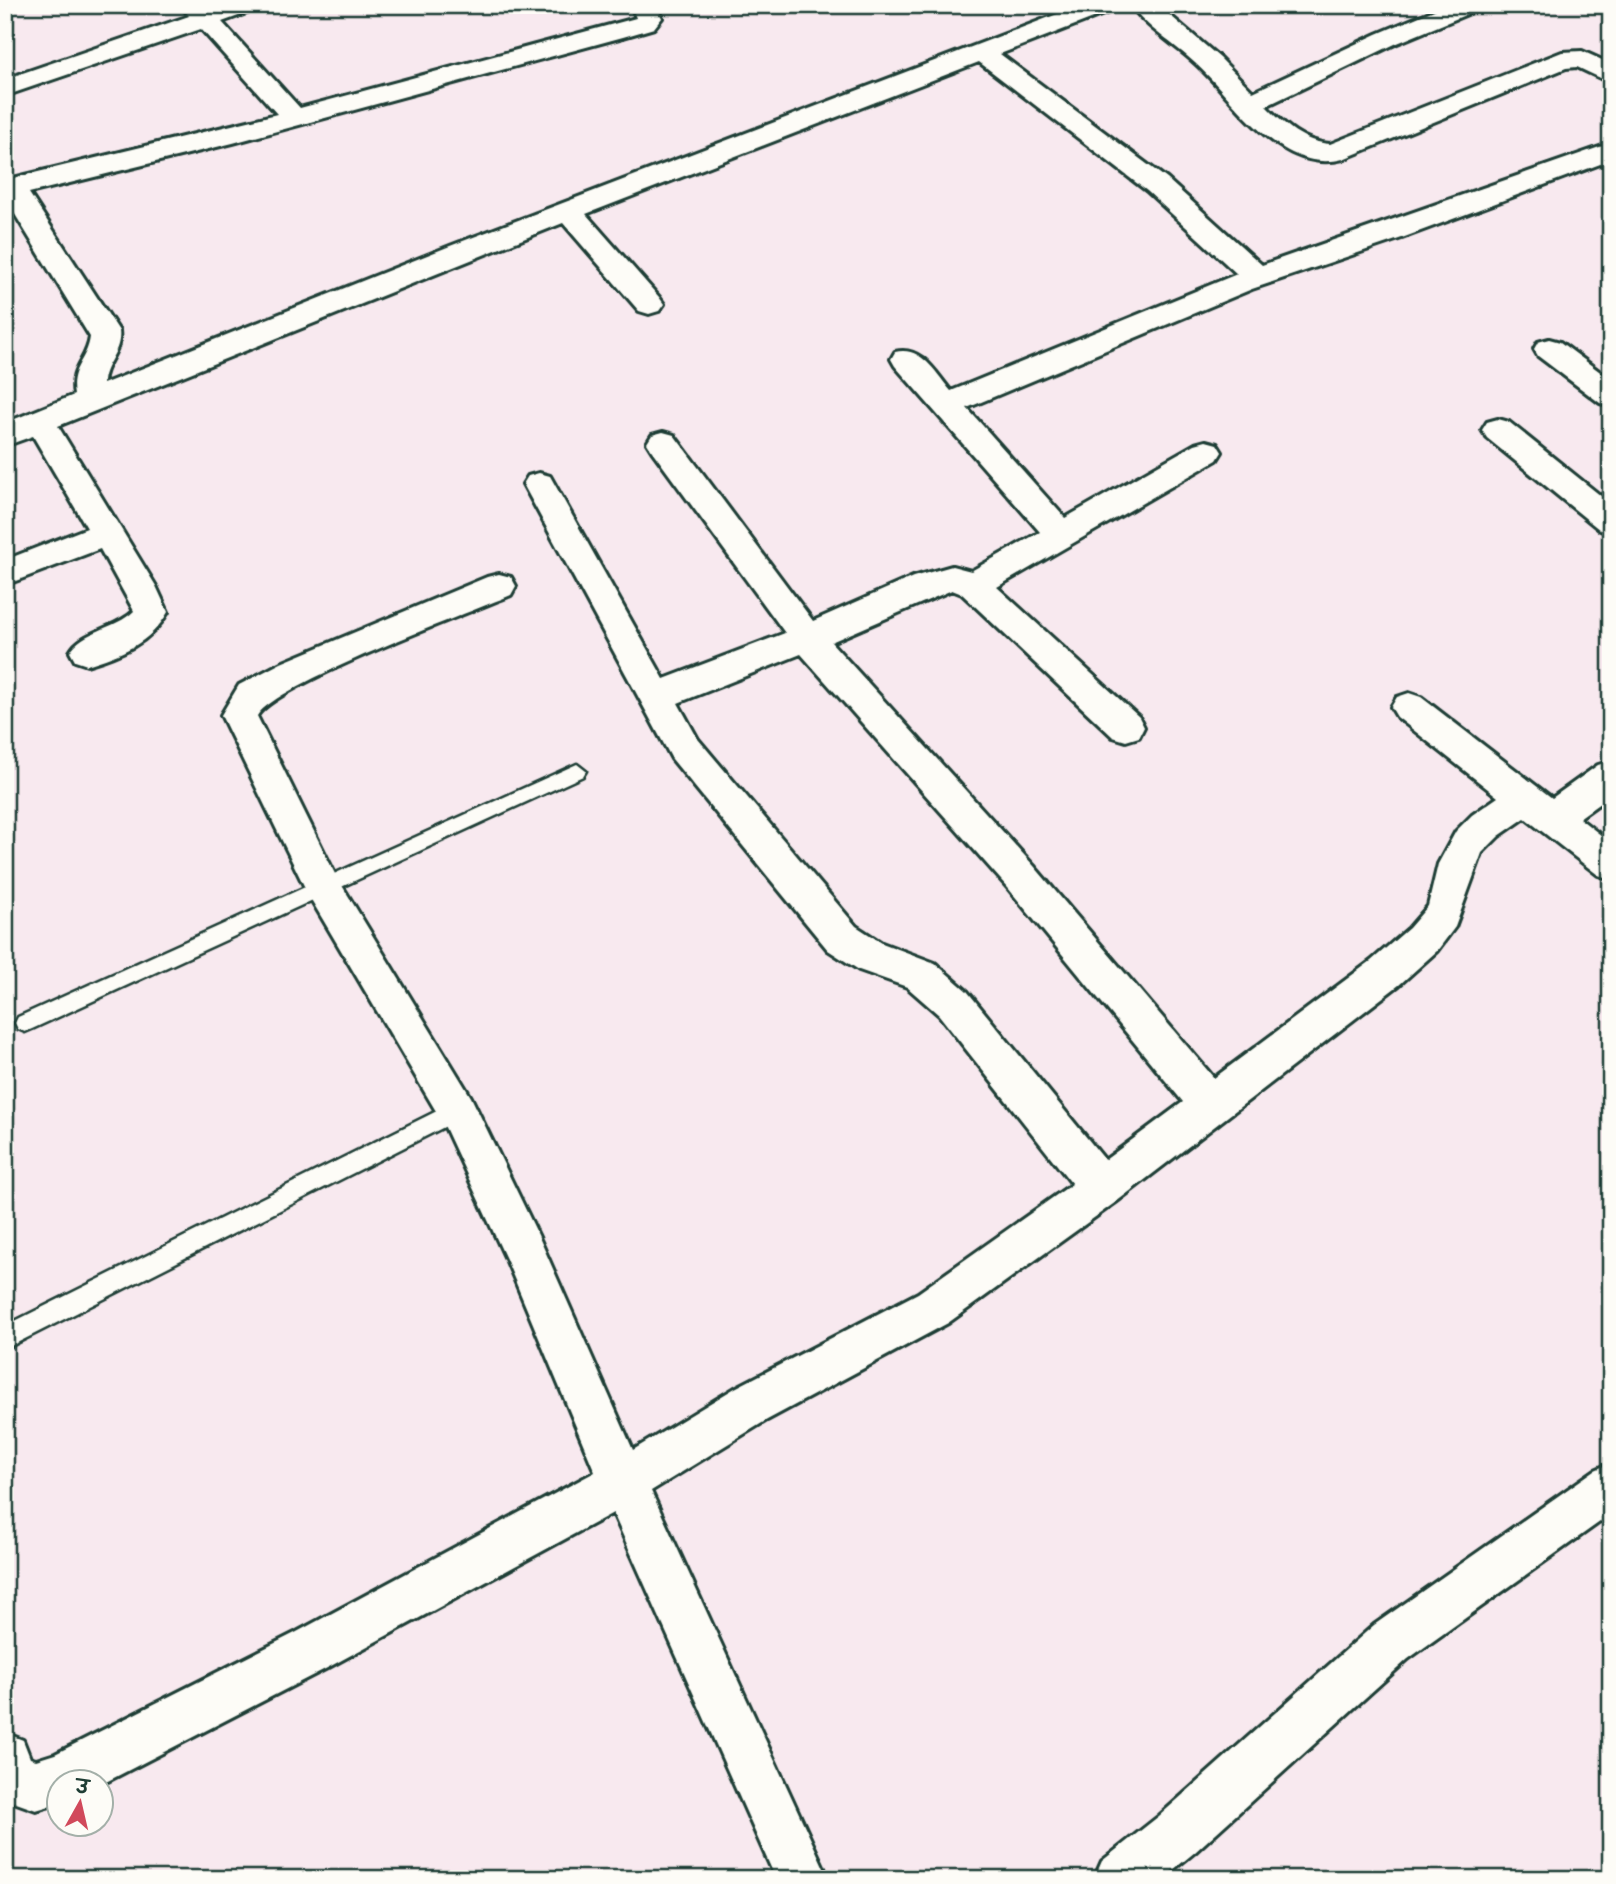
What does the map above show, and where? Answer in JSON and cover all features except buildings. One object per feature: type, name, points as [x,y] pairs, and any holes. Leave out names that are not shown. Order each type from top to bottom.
[{"type":"street","points":[[5,58],[16,84],[200,12],[246,5]]},
{"type":"street","points":[[91,401],[88,375],[103,350],[106,339],[104,331],[8,188],[295,118],[645,23],[649,12],[642,5]]},
{"type":"street","points":[[5,435],[568,212],[985,54],[1105,5]]},
{"type":"street","points":[[1143,5],[1302,148],[1319,153],[1334,153],[1562,60],[1582,59],[1611,75]]},
{"type":"street","points":[[1250,104],[1386,38],[1468,5]]},
{"type":"street","points":[[200,12],[295,118]]},
{"type":"street","points":[[985,54],[1157,185],[1258,276]]},
{"type":"street","points":[[946,405],[1258,276],[1392,232],[1611,151]]},
{"type":"street","points":[[568,212],[649,304]]},
{"type":"street","points":[[1549,349],[1611,396]]},
{"type":"street","points":[[906,359],[1061,535]]},
{"type":"street","points":[[40,421],[151,612],[148,621],[139,628],[87,652]]},
{"type":"street","points":[[1498,430],[1611,522]]},
{"type":"street","points":[[663,443],[807,638],[1021,877],[1211,1105]]},
{"type":"street","points":[[974,585],[1206,452]]},
{"type":"street","points":[[539,484],[685,749],[842,938],[873,958],[895,963],[921,975],[953,1003],[1101,1188]]},
{"type":"street","points":[[5,573],[107,533]]},
{"type":"street","points":[[656,697],[807,638],[941,580],[962,579],[974,585],[1126,727]]},
{"type":"street","points":[[499,586],[293,672],[251,695],[239,715],[322,886],[457,1110],[523,1249],[623,1482],[803,1879]]},
{"type":"street","points":[[1409,707],[1611,864]]},
{"type":"street","points":[[5,1758],[13,1777],[36,1784],[63,1777],[312,1650],[623,1482],[751,1404],[933,1308],[1101,1188],[1385,974],[1425,937],[1442,916],[1450,898],[1457,864],[1469,840],[1485,825],[1539,808],[1611,775]]},
{"type":"street","points":[[1120,1879],[1177,1834],[1391,1642],[1611,1486]]},
{"type":"lane","points":[[25,1023],[577,771]]},
{"type":"lane","points":[[5,1338],[457,1110]]},
{"type":"waterway","points":[[1058,14],[1080,5]]}]
